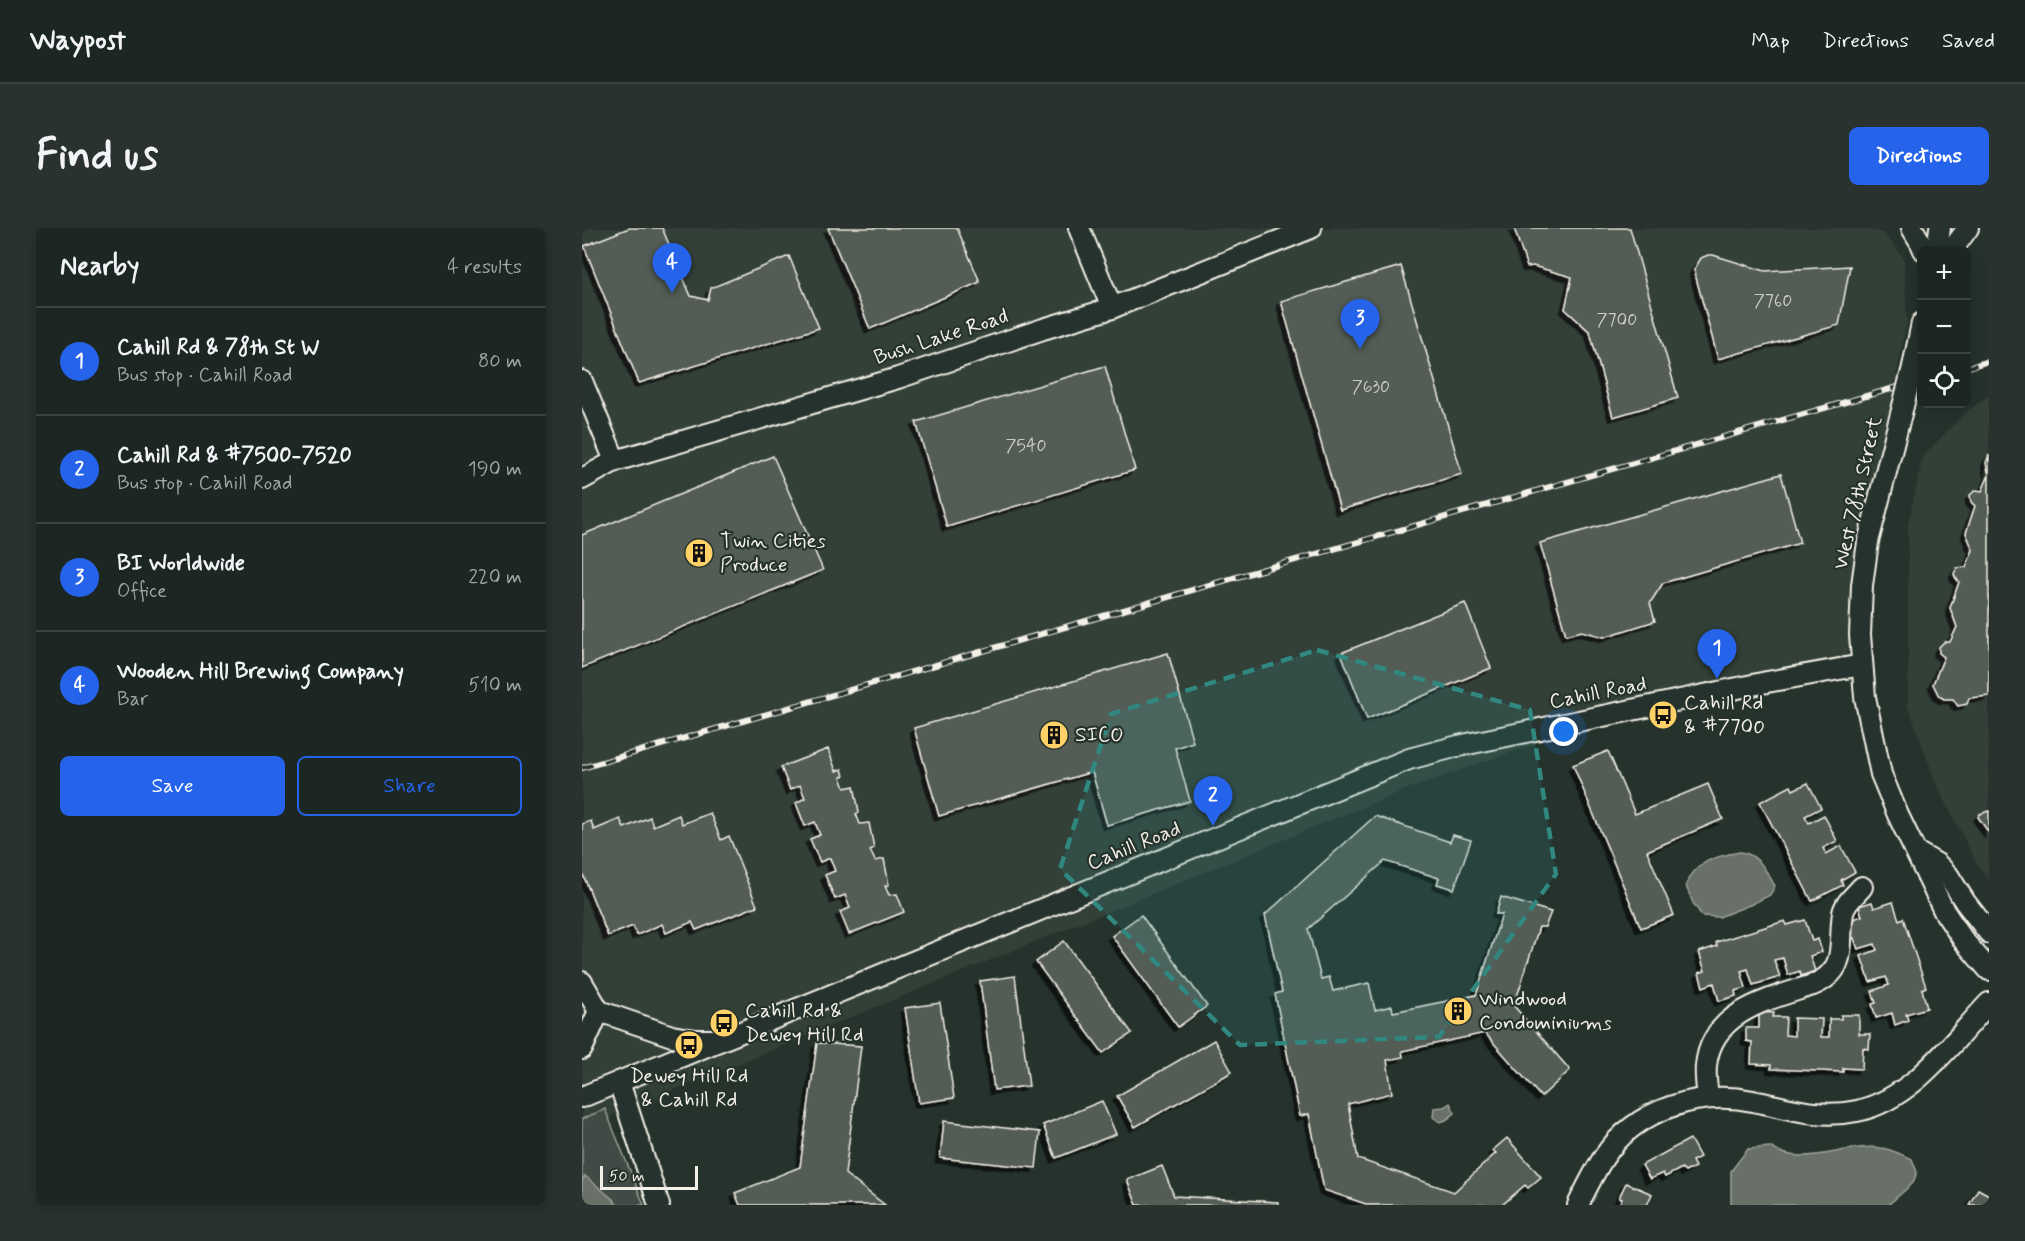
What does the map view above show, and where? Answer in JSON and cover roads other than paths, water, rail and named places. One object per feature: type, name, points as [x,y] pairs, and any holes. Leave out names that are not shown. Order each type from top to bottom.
[{"type":"street","points":[[1079,228],[1112,308]]},
{"type":"street","name":"Bush Lake Road","points":[[582,479],[615,461],[898,378],[1112,308],[1311,228]]},
{"type":"street","points":[[1912,228],[1922,246]]},
{"type":"street","points":[[1938,246],[1940,228]]},
{"type":"street","points":[[1955,246],[1968,228]]},
{"type":"street","name":"West 78th Street","points":[[1917,344],[1868,542],[1860,610],[1865,698],[1881,774],[1898,815],[1944,911],[1964,941],[1989,970]]},
{"type":"street","points":[[582,381],[615,461]]},
{"type":"street","name":"Cahill Road","points":[[582,1097],[1409,759],[1458,746],[1769,681],[1862,664]]},
{"type":"street","points":[[1918,853],[1937,864],[1948,875],[1989,933]]},
{"type":"street","points":[[1708,1098],[1706,1066],[1714,1038],[1731,1019],[1752,1005],[1813,985],[1832,974],[1837,965],[1843,939],[1843,912],[1851,898],[1862,887]]},
{"type":"street","points":[[582,982],[600,1011],[672,1036],[723,1041]]},
{"type":"street","points":[[1578,1205],[1604,1156],[1621,1136],[1641,1120],[1663,1109],[1708,1098],[1731,1097],[1802,1113],[1829,1114],[1857,1111],[1883,1102],[1907,1087],[1989,1003]]},
{"type":"street","points":[[582,1049],[600,1011]]},
{"type":"street","points":[[619,1082],[659,1205]]},
{"type":"railway","points":[[1971,366],[1989,361]]},
{"type":"railway","points":[[582,768],[1917,381]]},
{"type":"place","name":"Wooden Hill Brewing Company","points":[[672,293]]},
{"type":"place","name":"BI Worldwide","points":[[1360,349]]},
{"type":"place","name":"Twin Cities Produce","points":[[699,553]]},
{"type":"place","name":"Cahill Rd & 78th St W","points":[[1717,679]]},
{"type":"place","name":"Cahill Rd & #7700","points":[[1663,715]]},
{"type":"place","name":"SICO","points":[[1054,735]]},
{"type":"place","name":"Cahill Rd & #7500-7520","points":[[1213,826]]},
{"type":"place","name":"Windwood Condominiums","points":[[1458,1011]]},
{"type":"place","name":"Cahill Rd & Dewey Hill Rd","points":[[724,1023]]},
{"type":"place","name":"Dewey Hill Rd & Cahill Rd","points":[[689,1045]]}]
